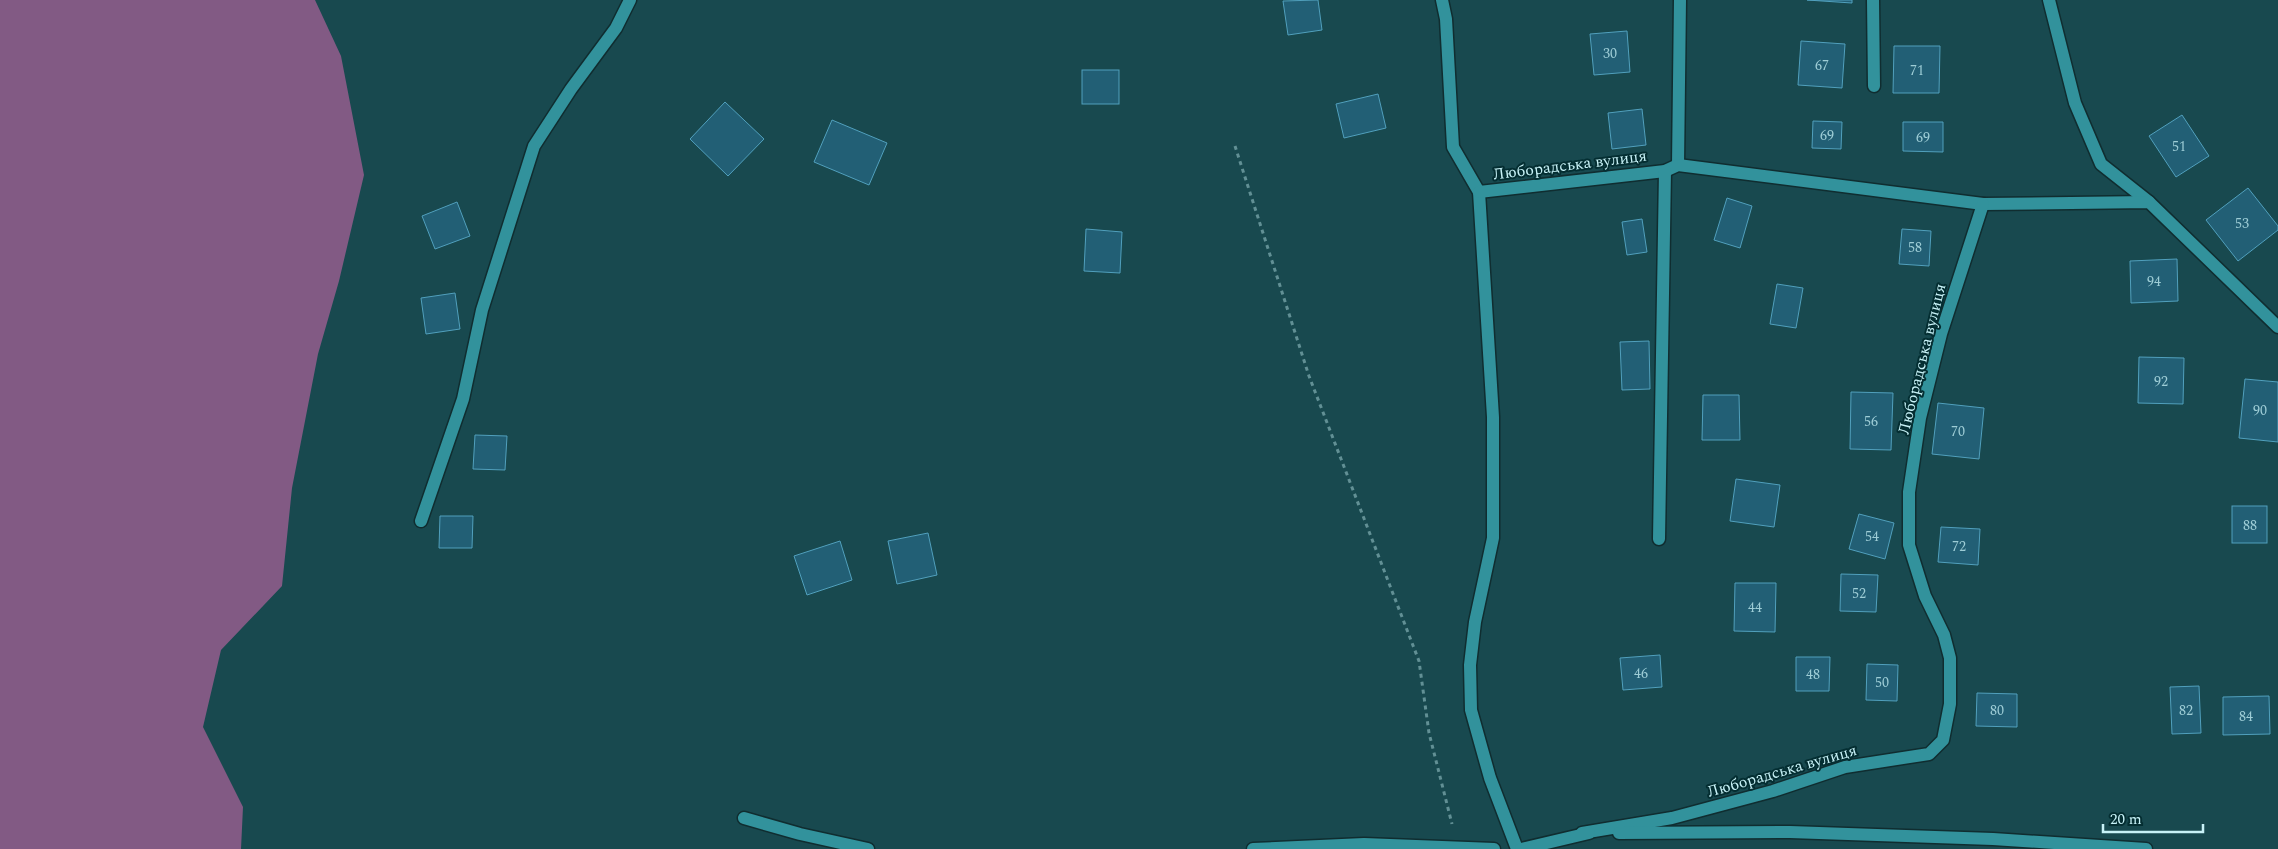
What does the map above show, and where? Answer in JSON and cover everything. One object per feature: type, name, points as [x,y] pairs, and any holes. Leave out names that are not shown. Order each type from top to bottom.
[{"type":"street","points":[[421,521],[463,399],[482,310],[534,146],[571,89],[616,28],[630,0]]},
{"type":"street","points":[[1442,0],[1446,19],[1453,147],[1479,192],[1493,417],[1493,538],[1475,622],[1470,665],[1471,710],[1490,778],[1517,849]]},
{"type":"street","points":[[1680,0],[1678,165],[1983,204],[2149,202]]},
{"type":"street","points":[[1873,0],[1874,86]]},
{"type":"street","points":[[2049,0],[2075,103],[2101,164],[2149,202],[2278,327]]},
{"type":"street","name":"Люборадська вулиця","points":[[1479,192],[1665,171],[1678,165]]},
{"type":"street","name":"Люборадська вулиця","points":[[1660,539],[1665,171]]},
{"type":"street","name":"Люборадська вулиця","points":[[1582,834],[1672,818],[1773,791],[1845,767],[1929,754],[1943,740],[1950,704],[1950,658],[1944,635],[1925,596],[1909,545],[1909,492],[1920,418],[1942,334],[1983,204]]},
{"type":"street","points":[[744,818],[800,834],[868,849]]},
{"type":"street","points":[[1521,849],[1582,834],[1790,832],[1993,839],[2146,849]]},
{"type":"street","points":[[1253,849],[1364,844],[1494,849]]},
{"type":"path","points":[[1235,146],[1309,376],[1419,661],[1429,733],[1457,848]]},
{"type":"shaded area","points":[[0,0],[315,0],[341,56],[364,175],[339,281],[318,354],[292,488],[282,586],[221,650],[203,727],[243,807],[241,849],[0,849]]},
{"type":"building","points":[[1318,0],[1322,30],[1288,35],[1283,1]]},
{"type":"building","points":[[1807,0],[1852,0],[1852,3]]},
{"type":"building","points":[[1627,31],[1630,72],[1594,75],[1590,34]]},
{"type":"building","points":[[1801,41],[1845,44],[1842,88],[1798,85]]},
{"type":"building","points":[[1894,46],[1940,46],[1939,93],[1893,93]]},
{"type":"building","points":[[1082,70],[1119,70],[1119,104],[1082,104]]},
{"type":"building","points":[[1378,94],[1386,128],[1344,138],[1336,104]]},
{"type":"building","points":[[725,102],[764,139],[728,176],[690,139]]},
{"type":"building","points":[[1642,109],[1646,145],[1612,149],[1608,113]]},
{"type":"building","points":[[2182,115],[2209,156],[2176,177],[2149,136]]},
{"type":"building","points":[[832,120],[887,143],[869,185],[814,162]]},
{"type":"building","points":[[1813,121],[1842,122],[1841,149],[1812,148]]},
{"type":"building","points":[[1903,122],[1943,122],[1943,152],[1903,151]]},
{"type":"building","points":[[2248,188],[2278,226],[2278,230],[2238,261],[2206,220]]},
{"type":"building","points":[[1727,198],[1752,206],[1740,248],[1714,240]]},
{"type":"building","points":[[457,202],[470,236],[435,249],[422,216]]},
{"type":"building","points":[[1642,219],[1647,252],[1627,255],[1622,222]]},
{"type":"building","points":[[1086,229],[1122,232],[1120,273],[1084,271]]},
{"type":"building","points":[[1902,229],[1931,231],[1929,266],[1899,264]]},
{"type":"building","points":[[2177,259],[2178,301],[2131,303],[2130,261]]},
{"type":"building","points":[[1777,284],[1803,288],[1796,328],[1770,324]]},
{"type":"building","points":[[455,293],[460,329],[426,334],[421,298]]},
{"type":"building","points":[[1649,341],[1650,389],[1622,390],[1620,342]]},
{"type":"building","points":[[2139,357],[2184,358],[2183,404],[2138,403]]},
{"type":"building","points":[[2245,379],[2278,382],[2278,442],[2239,438]]},
{"type":"building","points":[[1851,392],[1893,393],[1891,450],[1850,449]]},
{"type":"building","points":[[1703,395],[1739,395],[1740,440],[1702,440]]},
{"type":"building","points":[[1938,403],[1984,408],[1979,459],[1932,454]]},
{"type":"building","points":[[475,435],[507,436],[505,470],[473,469]]},
{"type":"building","points":[[1736,479],[1780,485],[1774,527],[1730,521]]},
{"type":"building","points":[[2232,506],[2267,506],[2267,543],[2232,543]]},
{"type":"building","points":[[1859,514],[1894,523],[1885,559],[1849,549]]},
{"type":"building","points":[[440,516],[473,516],[472,548],[439,548]]},
{"type":"building","points":[[1941,527],[1980,529],[1978,565],[1938,562]]},
{"type":"building","points":[[928,533],[937,575],[897,584],[888,541]]},
{"type":"building","points":[[840,541],[852,580],[807,595],[794,556]]},
{"type":"building","points":[[1841,574],[1878,575],[1876,612],[1840,611]]},
{"type":"building","points":[[1735,583],[1776,583],[1775,632],[1734,631]]},
{"type":"building","points":[[1660,655],[1662,687],[1623,690],[1620,658]]},
{"type":"building","points":[[1796,657],[1830,657],[1829,691],[1796,691]]},
{"type":"building","points":[[1867,664],[1898,665],[1897,701],[1866,700]]},
{"type":"building","points":[[2199,686],[2201,733],[2172,734],[2170,687]]},
{"type":"building","points":[[1977,693],[2017,694],[2017,727],[1976,726]]},
{"type":"building","points":[[2269,696],[2270,734],[2223,735],[2223,697]]}]
